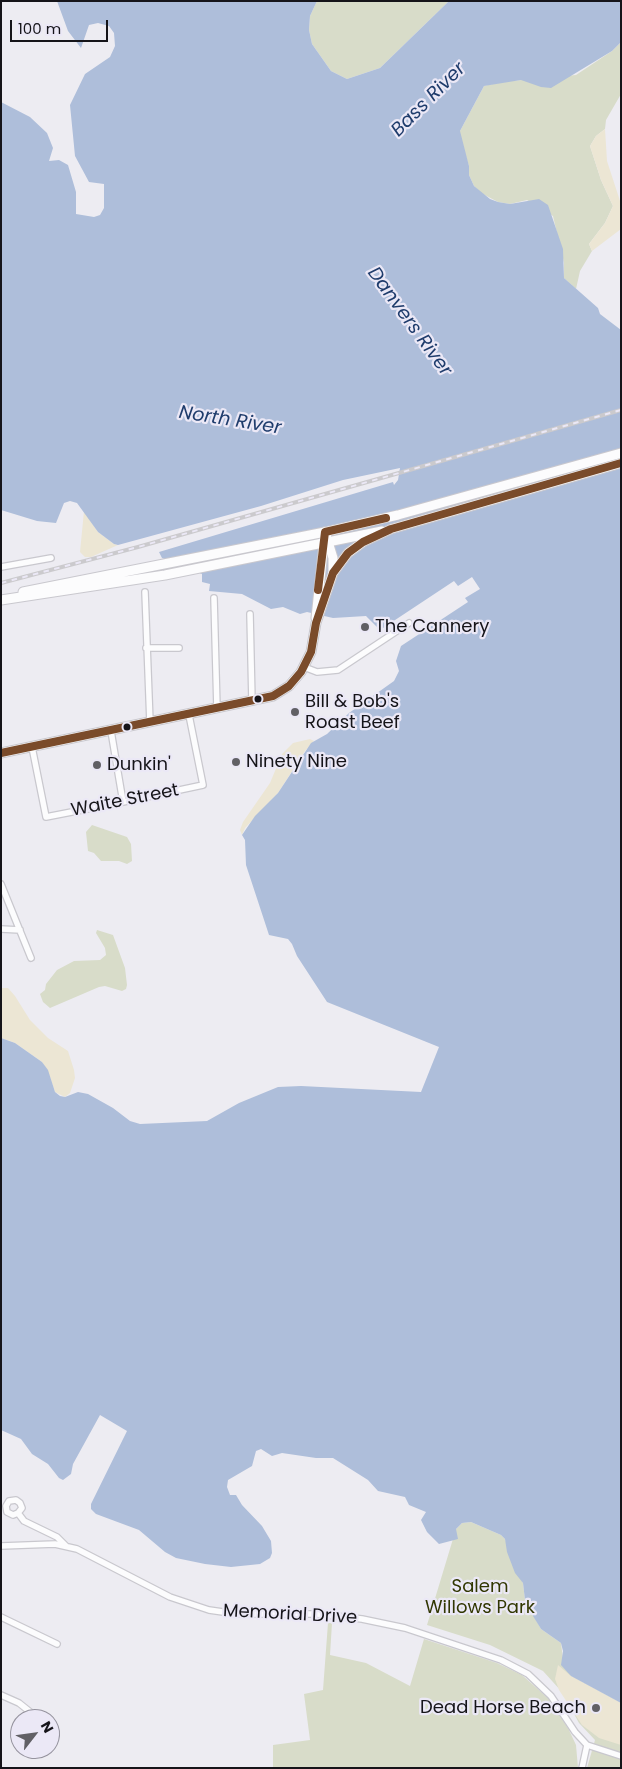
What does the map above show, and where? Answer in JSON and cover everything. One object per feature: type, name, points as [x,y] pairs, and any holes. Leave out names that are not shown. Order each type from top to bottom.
[{"type":"main road","points":[[1,599],[325,532],[398,515],[621,453]]},
{"type":"main road","points":[[1,599],[164,574],[384,531],[621,463]]},
{"type":"main road","points":[[333,573],[354,548],[384,531]]},
{"type":"main road","points":[[316,623],[316,603],[326,543],[325,532]]},
{"type":"main road","points":[[1,753],[252,702],[281,692],[296,679],[311,652],[316,623],[333,573],[333,558],[326,543]]},
{"type":"street","points":[[1,567],[51,558]]},
{"type":"street","points":[[145,592],[150,723]]},
{"type":"street","points":[[214,598],[217,709]]},
{"type":"street","points":[[250,614],[252,702]]},
{"type":"street","points":[[304,666],[317,672],[338,670],[408,623]]},
{"type":"street","points":[[146,648],[179,648]]},
{"type":"street","name":"Waite Street","points":[[32,747],[46,816],[123,802],[203,785],[189,715]]},
{"type":"street","points":[[111,731],[123,802]]},
{"type":"street","points":[[1,884],[32,958]]},
{"type":"street","points":[[1,930],[20,930]]},
{"type":"street","points":[[16,1500],[22,1508],[18,1513],[10,1514],[4,1506],[9,1501],[16,1500]]},
{"type":"street","points":[[18,1513],[24,1521],[57,1537],[66,1546]]},
{"type":"street","name":"Memorial Drive","points":[[1,1546],[50,1544],[66,1546],[87,1553],[163,1594],[195,1606],[236,1614],[317,1614],[362,1619],[405,1628],[501,1660],[540,1683],[587,1745]]},
{"type":"street","points":[[1,1616],[57,1644]]},
{"type":"street","points":[[1,1695],[19,1703],[26,1709]]},
{"type":"street","points":[[582,1768],[587,1745],[621,1756]]},
{"type":"green space","points":[[317,1],[449,1],[380,68],[347,79],[331,71],[312,44],[309,30],[310,16]]},
{"type":"green space","points":[[621,42],[621,94],[606,120],[605,129],[596,136],[590,146],[601,180],[613,206],[605,223],[589,244],[592,251],[580,271],[576,289],[564,278],[564,263],[553,216],[527,200],[510,204],[498,202],[481,193],[474,186],[469,175],[469,166],[460,139],[460,131],[484,86],[500,82],[576,75],[612,51]]},
{"type":"green space","points":[[92,825],[127,837],[131,844],[132,861],[127,864],[119,861],[101,861],[94,853],[88,851],[86,832]]},
{"type":"green space","points":[[97,930],[113,935],[125,968],[126,989],[122,991],[105,986],[99,987],[50,1008],[43,1002],[40,994],[45,990],[46,984],[57,970],[74,961],[100,960],[106,955],[105,948],[96,933]]},
{"type":"green space","name":"Salem Willows Park","points":[[471,1522],[501,1535],[505,1539],[523,1583],[525,1600],[541,1629],[561,1643],[563,1659],[571,1676],[621,1703],[621,1768],[587,1768],[595,1740],[579,1723],[562,1692],[543,1671],[490,1645],[427,1625],[456,1529],[462,1523]]},
{"type":"green space","points":[[328,1623],[332,1623],[330,1655],[366,1663],[410,1686],[424,1639],[497,1663],[522,1675],[550,1700],[569,1730],[576,1745],[578,1768],[273,1768],[273,1745],[310,1740],[304,1694],[323,1690]]},
{"type":"sand","points":[[605,129],[607,161],[621,204],[621,229],[592,251],[589,244],[605,223],[613,206],[601,180],[590,146],[596,136]]},
{"type":"sand","points":[[84,511],[98,532],[118,545],[91,557],[85,557],[80,552]]},
{"type":"sand","points":[[310,739],[314,741],[305,751],[278,793],[245,828],[242,835],[240,830],[243,822],[270,783],[282,754],[293,743]]},
{"type":"sand","points":[[1,988],[8,988],[30,1020],[48,1038],[68,1051],[75,1078],[70,1093],[65,1097],[55,1092],[42,1062],[15,1043],[1,1038]]},
{"type":"sand","name":"Dead Horse Beach","points":[[558,1665],[571,1676],[621,1703],[621,1745],[599,1738],[582,1725],[559,1690],[555,1679]]},
{"type":"water","points":[[57,1],[317,1],[310,16],[309,30],[312,44],[331,71],[347,79],[380,68],[449,1],[621,1],[621,42],[612,51],[551,88],[541,87],[521,80],[484,86],[460,131],[469,166],[469,175],[474,186],[490,199],[498,202],[510,204],[539,199],[548,205],[563,249],[564,278],[598,308],[600,314],[621,330],[621,1703],[571,1676],[561,1665],[563,1651],[561,1643],[541,1629],[533,1616],[525,1600],[523,1583],[515,1573],[507,1552],[505,1539],[501,1535],[471,1522],[462,1523],[456,1529],[458,1539],[439,1544],[427,1532],[421,1520],[426,1512],[409,1505],[405,1497],[378,1491],[368,1480],[333,1458],[316,1458],[282,1453],[272,1456],[261,1449],[256,1451],[252,1466],[228,1480],[227,1487],[230,1495],[236,1495],[242,1505],[262,1526],[271,1541],[272,1553],[270,1558],[260,1564],[231,1567],[176,1558],[165,1552],[139,1530],[96,1514],[91,1509],[91,1504],[127,1431],[100,1415],[73,1464],[71,1474],[63,1480],[59,1478],[48,1464],[32,1454],[21,1439],[1,1430],[1,1038],[15,1043],[42,1062],[48,1070],[55,1092],[60,1096],[65,1097],[78,1092],[88,1094],[113,1108],[130,1121],[140,1124],[207,1121],[239,1103],[278,1087],[301,1086],[421,1092],[439,1047],[327,1002],[288,939],[269,935],[246,865],[245,840],[242,835],[255,816],[278,793],[311,743],[327,734],[349,713],[394,681],[399,671],[396,661],[401,646],[468,602],[465,598],[480,589],[472,577],[458,586],[454,581],[380,630],[366,616],[333,618],[307,612],[300,614],[283,607],[271,609],[242,594],[209,591],[210,584],[202,582],[202,574],[162,558],[159,552],[393,482],[394,485],[398,480],[400,468],[343,480],[261,506],[118,545],[98,532],[77,503],[70,501],[64,503],[56,523],[37,521],[1,510],[1,102],[30,117],[47,133],[53,148],[49,161],[59,160],[68,165],[76,192],[76,214],[94,217],[100,215],[104,208],[104,184],[89,182],[75,156],[70,105],[85,74],[110,57],[115,46],[114,33],[109,26],[98,23],[89,25],[81,48],[68,31]]},
{"type":"railway","points":[[1,583],[138,547],[621,410]]},
{"type":"transit line","points":[[1,753],[273,696],[289,686],[301,672],[311,652],[316,623],[333,573],[348,553],[363,542],[391,529],[621,463]]},
{"type":"transit line","points":[[318,590],[325,532],[386,518]]},
{"type":"place","name":"The Cannery","points":[[365,627]]},
{"type":"place","name":"Bill & Bob's Roast Beef","points":[[295,712]]},
{"type":"place","name":"Ninety Nine","points":[[236,762]]},
{"type":"place","name":"Dunkin'","points":[[97,765]]},
{"type":"place","name":"Dead Horse Beach","points":[[596,1708]]},
{"type":"water label","name":"Bass River","points":[[429,100]]},
{"type":"water label","name":"Danvers River","points":[[409,322]]},
{"type":"water label","name":"North River","points":[[230,421]]}]
